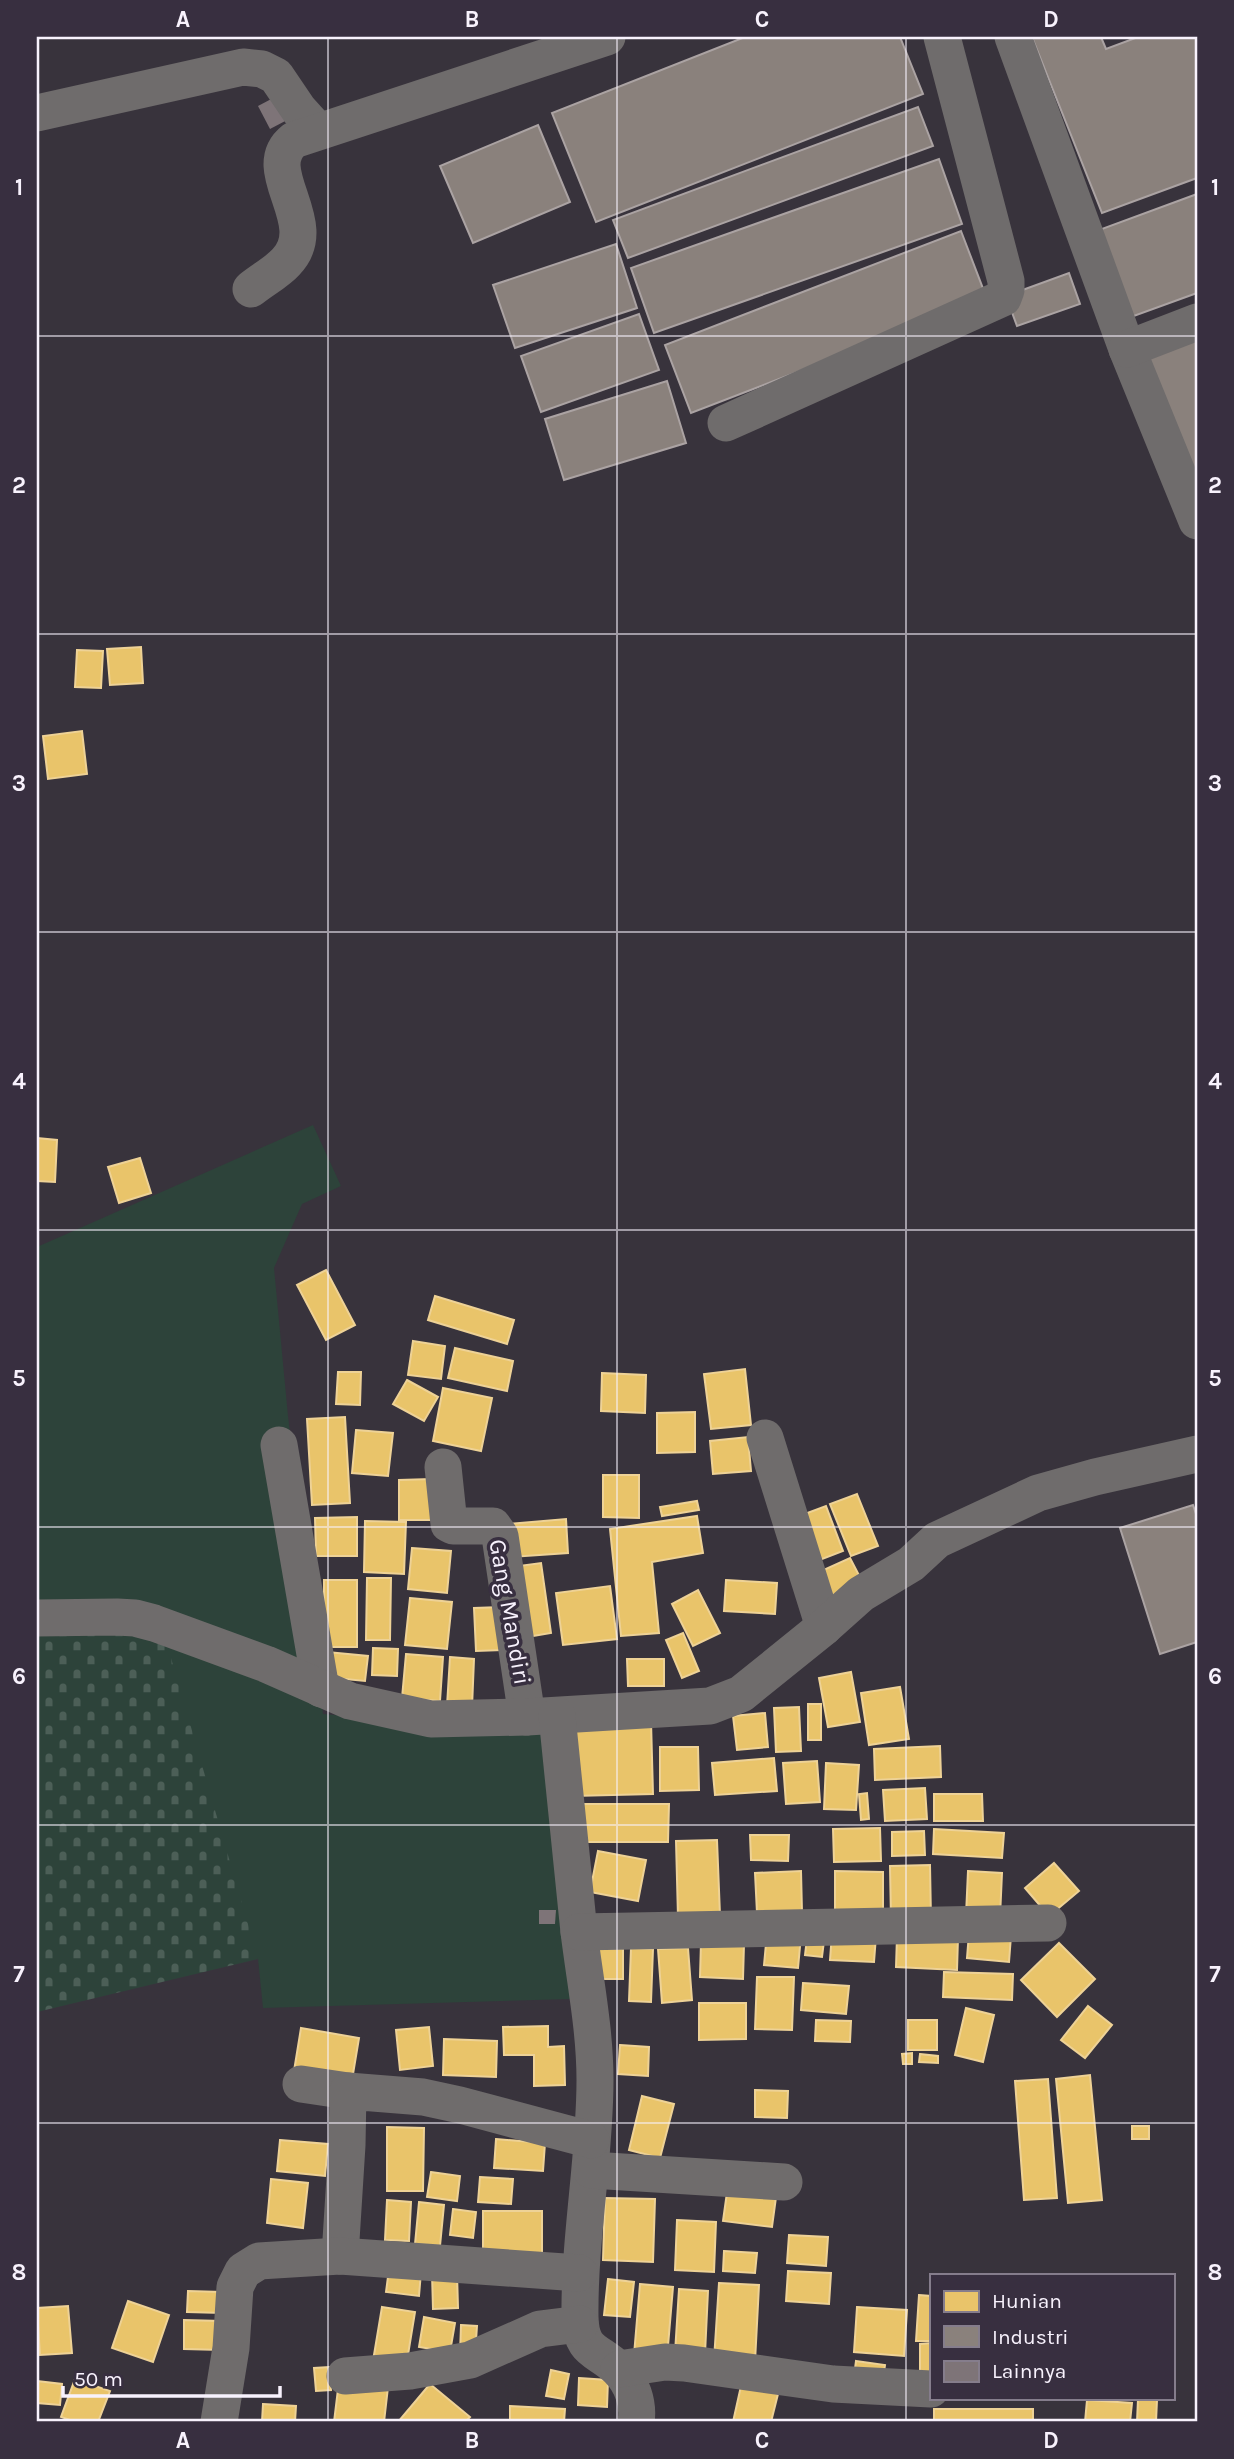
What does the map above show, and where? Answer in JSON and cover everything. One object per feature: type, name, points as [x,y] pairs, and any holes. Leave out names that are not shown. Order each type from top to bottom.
[{"type":"street","points":[[251,289],[287,261],[297,245],[298,216],[282,172],[282,158],[287,145],[294,140],[607,37]]},
{"type":"street","points":[[726,423],[1003,298],[1006,281],[942,37]]},
{"type":"street","points":[[1013,37],[1127,349],[1197,521]]},
{"type":"street","points":[[37,113],[243,67],[262,69],[276,76],[299,110],[318,131]]},
{"type":"street","points":[[1127,349],[1197,322]]},
{"type":"street","points":[[765,1438],[824,1627]]},
{"type":"street","points":[[279,1445],[321,1689]]},
{"type":"street","points":[[37,1618],[135,1618],[266,1664],[350,1701],[430,1719],[542,1716],[710,1706],[741,1694],[861,1594],[911,1564],[937,1541],[1038,1493],[1095,1476],[1197,1454]]},
{"type":"street","name":"Gang Mandiri","points":[[443,1467],[449,1524],[493,1526],[500,1536],[542,1716]]},
{"type":"street","points":[[542,1716],[579,1932],[591,2021],[595,2079],[591,2155],[579,2273],[580,2324],[582,2335],[591,2350],[618,2369],[635,2395],[638,2409],[636,2422]]},
{"type":"street","points":[[579,1932],[1048,1923]]},
{"type":"street","points":[[301,2084],[423,2097],[460,2105],[591,2155],[784,2182]]},
{"type":"street","points":[[341,2256],[348,2091]]},
{"type":"street","points":[[219,2422],[231,2347],[235,2287],[243,2271],[259,2261],[341,2256],[579,2273]]},
{"type":"street","points":[[345,2376],[410,2371],[470,2360],[540,2329],[580,2324]]},
{"type":"street","points":[[618,2369],[665,2362],[684,2363],[834,2385],[930,2389]]},
{"type":"green space","points":[[313,1125],[341,1186],[302,1204],[274,1268],[288,1416],[323,1714],[542,1733],[572,1999],[263,2008],[258,1959],[37,1628],[37,1247]]},
{"type":"green space","points":[[160,1620],[258,1959],[37,2012],[37,1628]]},
{"type":"building: Hunian","points":[[141,647],[143,683],[110,685],[107,649]]},
{"type":"building: Hunian","points":[[77,650],[103,651],[101,688],[75,687]]},
{"type":"building: Hunian","points":[[82,731],[87,774],[48,779],[43,736]]},
{"type":"building: Hunian","points":[[37,1138],[57,1140],[55,1182],[37,1181]]},
{"type":"building: Hunian","points":[[140,1158],[151,1193],[119,1203],[108,1167]]},
{"type":"building: Hunian","points":[[326,1270],[355,1325],[326,1340],[297,1285]]},
{"type":"building: Hunian","points":[[435,1296],[514,1320],[507,1344],[428,1320]]},
{"type":"building: Hunian","points":[[413,1341],[445,1346],[441,1379],[408,1375]]},
{"type":"building: Hunian","points":[[455,1348],[513,1361],[507,1391],[448,1378]]},
{"type":"building: Hunian","points":[[745,1369],[751,1425],[711,1429],[704,1374]]},
{"type":"building: Hunian","points":[[338,1372],[361,1372],[360,1405],[336,1404]]},
{"type":"building: Hunian","points":[[602,1373],[646,1375],[645,1413],[601,1411]]},
{"type":"building: Hunian","points":[[407,1380],[438,1397],[424,1421],[393,1404]]},
{"type":"building: Hunian","points":[[443,1388],[492,1398],[481,1451],[433,1441]]},
{"type":"building: Hunian","points":[[695,1412],[695,1452],[657,1453],[657,1413]]},
{"type":"building: Hunian","points":[[345,1417],[350,1503],[312,1505],[307,1419]]},
{"type":"building: Hunian","points":[[356,1430],[393,1433],[388,1476],[352,1473]]},
{"type":"building: Hunian","points":[[748,1437],[751,1471],[713,1474],[710,1441]]},
{"type":"building: Hunian","points":[[603,1475],[639,1475],[639,1518],[603,1517]]},
{"type":"building: Hunian","points":[[431,1479],[431,1520],[399,1520],[399,1480]]},
{"type":"building: Hunian","points":[[857,1494],[878,1546],[851,1556],[830,1504]]},
{"type":"building: Hunian","points":[[697,1501],[699,1510],[662,1516],[660,1507]]},
{"type":"building: Hunian","points":[[826,1506],[843,1551],[817,1561],[799,1516]]},
{"type":"building: Hunian","points":[[697,1516],[703,1553],[652,1562],[659,1633],[621,1636],[610,1529]]},
{"type":"building: Hunian","points":[[357,1517],[357,1556],[316,1556],[315,1518]]},
{"type":"building: Hunian","points":[[566,1519],[568,1553],[511,1557],[508,1524]]},
{"type":"building: Hunian","points":[[365,1521],[406,1522],[404,1574],[364,1572]]},
{"type":"building: Hunian","points":[[412,1548],[451,1551],[447,1593],[408,1589]]},
{"type":"building: Hunian","points":[[850,1558],[862,1581],[829,1597],[817,1573]]},
{"type":"building: Hunian","points":[[541,1563],[551,1633],[521,1638],[511,1567]]},
{"type":"building: Hunian","points":[[367,1578],[391,1578],[390,1640],[366,1640]]},
{"type":"building: Hunian","points":[[324,1580],[357,1580],[357,1647],[324,1647]]},
{"type":"building: Hunian","points":[[726,1580],[777,1583],[775,1614],[724,1611]]},
{"type":"building: Hunian","points":[[610,1586],[617,1639],[563,1645],[556,1593]]},
{"type":"building: Hunian","points":[[698,1590],[720,1633],[693,1646],[672,1604]]},
{"type":"building: Hunian","points":[[410,1598],[452,1602],[447,1649],[405,1645]]},
{"type":"building: Hunian","points":[[501,1607],[502,1650],[476,1651],[474,1608]]},
{"type":"building: Hunian","points":[[683,1633],[699,1671],[682,1678],[666,1640]]},
{"type":"building: Hunian","points":[[373,1648],[398,1649],[397,1676],[372,1675]]},
{"type":"building: Hunian","points":[[327,1652],[368,1656],[365,1681],[325,1677]]},
{"type":"building: Hunian","points":[[406,1654],[443,1657],[440,1701],[402,1698]]},
{"type":"building: Hunian","points":[[450,1657],[474,1659],[472,1708],[447,1706]]},
{"type":"building: Hunian","points":[[627,1659],[664,1659],[664,1686],[628,1686]]},
{"type":"building: Hunian","points":[[851,1672],[860,1722],[828,1727],[819,1678]]},
{"type":"building: Hunian","points":[[900,1687],[909,1739],[869,1745],[861,1693]]},
{"type":"building: Hunian","points":[[808,1704],[821,1704],[821,1740],[808,1740]]},
{"type":"building: Hunian","points":[[799,1707],[801,1751],[776,1752],[774,1708]]},
{"type":"building: Hunian","points":[[765,1713],[768,1747],[737,1750],[733,1716]]},
{"type":"building: Hunian","points":[[651,1721],[653,1794],[573,1796],[571,1723]]},
{"type":"building: Hunian","points":[[940,1746],[941,1777],[875,1780],[874,1749]]},
{"type":"building: Hunian","points":[[660,1747],[698,1747],[699,1790],[660,1791]]},
{"type":"building: Hunian","points":[[774,1758],[777,1791],[715,1795],[712,1763]]},
{"type":"building: Hunian","points":[[817,1761],[820,1802],[786,1804],[783,1763]]},
{"type":"building: Hunian","points":[[826,1763],[859,1765],[856,1810],[824,1809]]},
{"type":"building: Hunian","points":[[925,1788],[927,1819],[885,1821],[883,1790]]},
{"type":"building: Hunian","points":[[867,1793],[869,1819],[861,1820],[859,1794]]},
{"type":"building: Hunian","points":[[934,1794],[982,1794],[983,1821],[934,1821]]},
{"type":"building: Hunian","points":[[581,1804],[669,1804],[668,1842],[581,1842]]},
{"type":"building: Hunian","points":[[880,1828],[881,1861],[834,1862],[833,1829]]},
{"type":"building: Hunian","points":[[934,1829],[1004,1833],[1002,1858],[933,1854]]},
{"type":"building: Hunian","points":[[924,1831],[925,1855],[892,1856],[892,1832]]},
{"type":"building: Hunian","points":[[750,1835],[789,1835],[788,1861],[751,1860]]},
{"type":"building: Hunian","points":[[717,1840],[720,1915],[678,1917],[676,1841]]},
{"type":"building: Hunian","points":[[598,1851],[646,1860],[638,1901],[590,1892]]},
{"type":"building: Hunian","points":[[1054,1863],[1079,1891],[1049,1916],[1025,1888]]},
{"type":"building: Hunian","points":[[930,1865],[931,1919],[891,1920],[890,1866]]},
{"type":"building: Hunian","points":[[801,1871],[802,1912],[757,1913],[755,1873]]},
{"type":"building: Hunian","points":[[835,1871],[883,1872],[883,1913],[835,1913]]},
{"type":"building: Hunian","points":[[968,1871],[1002,1873],[1000,1917],[966,1915]]},
{"type":"building: Hunian","points":[[808,1930],[825,1933],[822,1957],[805,1955]]},
{"type":"building: Hunian","points":[[767,1933],[801,1936],[798,1968],[764,1965]]},
{"type":"building: Hunian","points":[[832,1933],[876,1936],[874,1962],[830,1960]]},
{"type":"building: Hunian","points":[[969,1933],[1011,1936],[1009,1962],[967,1958]]},
{"type":"building: Hunian","points":[[897,1936],[958,1938],[957,1970],[896,1967]]},
{"type":"building: Hunian","points":[[701,1942],[744,1944],[743,1979],[700,1977]]},
{"type":"building: Hunian","points":[[1059,1943],[1095,1979],[1057,2017],[1021,1980]]},
{"type":"building: Hunian","points":[[631,1948],[653,1949],[651,2002],[629,2001]]},
{"type":"building: Hunian","points":[[688,1948],[692,2000],[662,2003],[658,1949]]},
{"type":"building: Hunian","points":[[591,1949],[623,1949],[623,1979],[591,1979]]},
{"type":"building: Hunian","points":[[944,1972],[1013,1974],[1012,2000],[943,1997]]},
{"type":"building: Hunian","points":[[757,1977],[794,1977],[792,2030],[755,2029]]},
{"type":"building: Hunian","points":[[803,1983],[849,1986],[846,2014],[801,2010]]},
{"type":"building: Hunian","points":[[699,2003],[746,2003],[746,2039],[699,2040]]},
{"type":"building: Hunian","points":[[1088,2006],[1112,2025],[1085,2058],[1061,2040]]},
{"type":"building: Hunian","points":[[966,2008],[994,2015],[983,2062],[955,2055]]},
{"type":"building: Hunian","points":[[816,2020],[851,2021],[850,2042],[815,2041]]},
{"type":"building: Hunian","points":[[908,2020],[937,2020],[937,2050],[908,2050]]},
{"type":"building: Hunian","points":[[548,2026],[548,2047],[564,2046],[565,2085],[534,2086],[534,2055],[504,2055],[503,2027]]},
{"type":"building: Hunian","points":[[429,2027],[433,2066],[400,2070],[396,2030]]},
{"type":"building: Hunian","points":[[301,2028],[359,2038],[352,2080],[294,2071]]},
{"type":"building: Hunian","points":[[444,2039],[497,2041],[496,2077],[443,2075]]},
{"type":"building: Hunian","points":[[620,2045],[649,2047],[648,2076],[618,2074]]},
{"type":"building: Hunian","points":[[912,2053],[912,2064],[903,2064],[902,2054]]},
{"type":"building: Hunian","points":[[920,2054],[938,2056],[938,2063],[919,2062]]},
{"type":"building: Hunian","points":[[1090,2075],[1102,2200],[1068,2203],[1056,2079]]},
{"type":"building: Hunian","points":[[1048,2079],[1057,2198],[1024,2200],[1015,2081]]},
{"type":"building: Hunian","points":[[755,2090],[788,2091],[787,2118],[755,2117]]},
{"type":"building: Hunian","points":[[642,2096],[674,2104],[660,2158],[629,2150]]},
{"type":"building: Hunian","points":[[1132,2126],[1149,2126],[1149,2139],[1132,2139]]},
{"type":"building: Hunian","points":[[387,2127],[424,2128],[423,2191],[387,2191]]},
{"type":"building: Hunian","points":[[496,2139],[545,2143],[543,2171],[494,2168]]},
{"type":"building: Hunian","points":[[280,2140],[328,2144],[325,2176],[277,2171]]},
{"type":"building: Hunian","points":[[431,2172],[460,2176],[457,2201],[427,2197]]},
{"type":"building: Hunian","points":[[480,2177],[513,2179],[511,2204],[478,2202]]},
{"type":"building: Hunian","points":[[271,2179],[308,2183],[303,2228],[267,2223]]},
{"type":"building: Hunian","points":[[728,2185],[777,2190],[772,2227],[723,2221]]},
{"type":"building: Hunian","points":[[605,2198],[655,2199],[653,2262],[603,2260]]},
{"type":"building: Hunian","points":[[387,2200],[411,2202],[409,2241],[385,2240]]},
{"type":"building: Hunian","points":[[419,2202],[444,2205],[440,2246],[415,2244]]},
{"type":"building: Hunian","points":[[453,2209],[476,2212],[473,2238],[450,2235]]},
{"type":"building: Hunian","points":[[483,2211],[542,2211],[542,2254],[483,2254]]},
{"type":"building: Hunian","points":[[677,2220],[716,2222],[714,2272],[675,2270]]},
{"type":"building: Hunian","points":[[789,2235],[828,2237],[826,2266],[787,2263]]},
{"type":"building: Hunian","points":[[724,2251],[757,2253],[755,2273],[723,2271]]},
{"type":"building: Hunian","points":[[389,2269],[421,2272],[419,2296],[386,2292]]},
{"type":"building: Hunian","points":[[788,2271],[831,2273],[829,2304],[786,2301]]},
{"type":"building: Hunian","points":[[432,2273],[457,2273],[458,2308],[433,2309]]},
{"type":"building: Hunian","points":[[608,2279],[634,2282],[630,2317],[604,2315]]},
{"type":"building: Hunian","points":[[719,2283],[759,2285],[755,2362],[714,2360]]},
{"type":"building: Hunian","points":[[640,2284],[673,2287],[667,2358],[634,2355]]},
{"type":"building: Hunian","points":[[679,2289],[708,2291],[705,2354],[675,2353]]},
{"type":"building: Hunian","points":[[188,2291],[222,2292],[222,2313],[187,2312]]},
{"type":"building: Hunian","points":[[919,2295],[930,2296],[930,2341],[916,2341]]},
{"type":"building: Hunian","points":[[128,2301],[169,2315],[153,2362],[112,2348]]},
{"type":"building: Hunian","points":[[68,2306],[72,2353],[40,2355],[37,2308]]},
{"type":"building: Hunian","points":[[382,2307],[415,2312],[406,2367],[373,2361]]},
{"type":"building: Hunian","points":[[857,2307],[907,2310],[904,2356],[854,2352]]},
{"type":"building: Hunian","points":[[424,2317],[455,2323],[450,2352],[419,2347]]},
{"type":"building: Hunian","points":[[184,2320],[222,2321],[221,2350],[184,2349]]},
{"type":"building: Hunian","points":[[461,2325],[477,2326],[475,2355],[460,2354]]},
{"type":"building: Hunian","points":[[930,2343],[930,2383],[920,2384],[920,2344]]},
{"type":"building: Hunian","points":[[856,2361],[885,2365],[883,2379],[854,2376]]},
{"type":"building: Hunian","points":[[329,2367],[331,2390],[316,2391],[314,2368]]},
{"type":"building: Hunian","points":[[551,2370],[569,2374],[564,2399],[546,2396]]},
{"type":"building: Hunian","points":[[579,2378],[608,2380],[607,2407],[578,2405]]},
{"type":"building: Hunian","points":[[75,2379],[110,2391],[98,2422],[76,2422],[61,2417]]},
{"type":"building: Hunian","points":[[37,2381],[62,2384],[60,2405],[37,2403]]},
{"type":"building: Hunian","points":[[339,2381],[388,2387],[384,2422],[334,2422]]},
{"type":"building: Hunian","points":[[430,2384],[470,2417],[465,2422],[398,2422]]},
{"type":"building: Hunian","points":[[741,2386],[778,2394],[771,2422],[733,2422]]},
{"type":"building: Hunian","points":[[1087,2400],[1132,2403],[1130,2422],[1085,2422]]},
{"type":"building: Hunian","points":[[1138,2400],[1157,2400],[1156,2422],[1137,2422]]},
{"type":"building: Hunian","points":[[263,2404],[296,2406],[295,2422],[262,2422]]},
{"type":"building: Hunian","points":[[510,2406],[565,2409],[564,2422],[510,2422]]},
{"type":"building: Hunian","points":[[934,2409],[1033,2409],[1033,2422],[934,2422]]},
{"type":"building: Industri","points":[[745,37],[900,37],[923,94],[596,222],[552,113]]},
{"type":"building: Industri","points":[[1032,37],[1101,37],[1106,49],[1138,37],[1197,37],[1197,178],[1102,213]]},
{"type":"building: Industri","points":[[918,107],[933,146],[628,258],[613,220]]},
{"type":"building: Industri","points":[[538,125],[570,202],[473,243],[440,166]]},
{"type":"building: Industri","points":[[939,159],[962,224],[654,333],[631,268]]},
{"type":"building: Industri","points":[[1197,194],[1197,293],[1131,317],[1099,230]]},
{"type":"building: Industri","points":[[961,231],[987,299],[691,413],[665,345]]},
{"type":"building: Industri","points":[[616,244],[637,308],[515,348],[493,285]]},
{"type":"building: Industri","points":[[1069,273],[1080,304],[1017,326],[1006,296]]},
{"type":"building: Industri","points":[[639,314],[659,370],[541,412],[521,356]]},
{"type":"building: Industri","points":[[1197,337],[1197,483],[1148,356]]},
{"type":"building: Industri","points":[[667,381],[686,443],[564,480],[545,419]]},
{"type":"building: Industri","points":[[1193,1505],[1197,1517],[1197,1642],[1160,1654],[1120,1528]]},
{"type":"building: Lainnya","points":[[277,96],[289,119],[270,129],[258,106]]},
{"type":"building: Lainnya","points":[[539,1910],[556,1910],[555,1924],[539,1924]]}]
